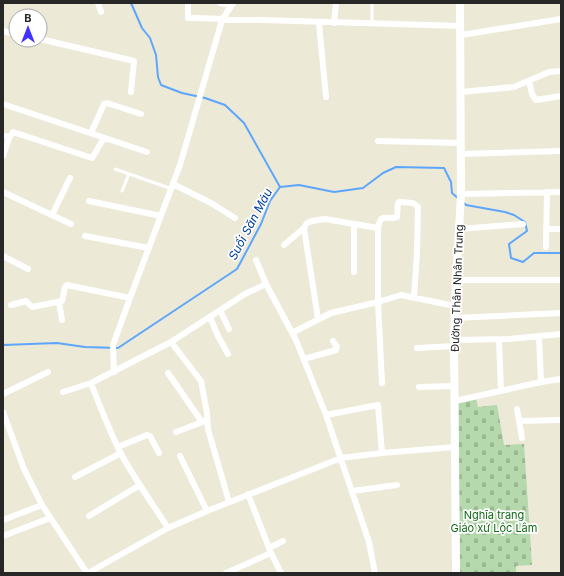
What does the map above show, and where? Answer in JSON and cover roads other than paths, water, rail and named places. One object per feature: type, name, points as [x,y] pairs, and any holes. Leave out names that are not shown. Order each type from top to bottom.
[{"type":"street","points":[[98,3],[101,12]]},
{"type":"street","points":[[188,3],[188,18],[461,26]]},
{"type":"street","points":[[114,372],[113,348],[130,298],[173,187],[222,20],[232,4],[220,3]]},
{"type":"street","points":[[334,23],[336,3]]},
{"type":"street","name":"Đường Thân Nhân Trung","points":[[456,573],[454,318],[462,194],[460,3]]},
{"type":"street","points":[[461,35],[561,19]]},
{"type":"street","points":[[319,23],[326,97]]},
{"type":"street","points":[[48,42],[134,61],[131,92]]},
{"type":"street","points":[[461,92],[514,87],[550,72],[561,70]]},
{"type":"street","points":[[530,80],[532,94],[536,100],[561,96]]},
{"type":"street","points":[[91,133],[104,104],[107,103],[141,114]]},
{"type":"street","points":[[3,104],[147,152]]},
{"type":"street","points":[[3,156],[6,137],[13,132],[92,158],[104,138]]},
{"type":"street","points":[[378,141],[461,144]]},
{"type":"street","points":[[461,154],[561,151]]},
{"type":"street","points":[[52,215],[70,178]]},
{"type":"street","points":[[173,187],[211,203],[235,218]]},
{"type":"street","points":[[3,192],[71,224]]},
{"type":"street","points":[[546,246],[547,192]]},
{"type":"street","points":[[462,194],[561,192]]},
{"type":"street","points":[[89,201],[161,216]]},
{"type":"street","points":[[382,383],[378,302],[378,228],[381,218],[397,217],[398,203],[413,203],[418,207],[414,297]]},
{"type":"street","points":[[284,245],[304,228],[307,223],[325,220],[340,221],[354,225],[378,228]]},
{"type":"street","points":[[459,229],[523,224]]},
{"type":"street","points":[[354,225],[354,272]]},
{"type":"street","points":[[304,228],[318,320]]},
{"type":"street","points":[[546,229],[561,229]]},
{"type":"street","points":[[84,236],[149,248]]},
{"type":"street","points":[[3,256],[28,269]]},
{"type":"street","points":[[256,260],[266,284],[304,358],[326,415],[342,458],[369,542],[375,573]]},
{"type":"street","points":[[456,280],[561,280]]},
{"type":"street","points":[[63,392],[92,383],[171,342],[245,294],[266,284]]},
{"type":"street","points":[[12,305],[26,301],[32,307],[62,301],[64,288],[67,286],[130,298]]},
{"type":"street","points":[[292,333],[331,313],[401,295],[455,306]]},
{"type":"street","points":[[59,302],[62,320]]},
{"type":"street","points":[[220,310],[229,329]]},
{"type":"street","points":[[454,318],[561,313]]},
{"type":"street","points":[[210,317],[228,354]]},
{"type":"street","points":[[417,348],[454,343],[561,334]]},
{"type":"street","points":[[539,337],[541,382]]},
{"type":"street","points":[[499,340],[501,391]]},
{"type":"street","points":[[304,358],[336,350],[337,347],[334,341]]},
{"type":"street","points":[[171,342],[199,377],[207,413],[204,421],[176,432]]},
{"type":"street","points":[[3,394],[48,372]]},
{"type":"street","points":[[168,373],[204,421],[229,502]]},
{"type":"street","points":[[455,401],[561,378]]},
{"type":"street","points":[[92,383],[105,421],[121,453],[168,528]]},
{"type":"street","points":[[420,387],[454,386]]},
{"type":"street","points":[[326,415],[378,405],[382,453]]},
{"type":"street","points":[[517,409],[522,438]]},
{"type":"street","points":[[3,412],[5,428],[42,505],[88,573],[168,528],[248,494],[342,458],[455,447]]},
{"type":"street","points":[[519,421],[561,420]]},
{"type":"street","points":[[118,447],[147,434],[150,436],[159,453]]},
{"type":"street","points":[[75,477],[121,453]]},
{"type":"street","points":[[180,456],[207,511]]},
{"type":"street","points":[[89,516],[140,485]]},
{"type":"street","points":[[352,492],[397,485]]},
{"type":"street","points":[[248,494],[270,551],[281,573]]},
{"type":"street","points":[[3,520],[42,505]]},
{"type":"street","points":[[3,536],[50,518]]},
{"type":"street","points":[[226,573],[270,551],[283,541]]},
{"type":"lane","points":[[372,3],[372,24]]},
{"type":"lane","points":[[115,169],[173,187]]},
{"type":"lane","points":[[122,190],[129,174]]},
{"type":"waterway","points":[[131,3],[142,28],[150,38],[156,55],[158,77],[161,85],[182,93],[205,98],[225,105],[244,123],[280,187]]},
{"type":"waterway","name":"Suối Săn Máu","points":[[3,345],[57,343],[85,347],[118,348],[237,269],[261,224],[270,201],[280,187],[299,185],[334,192],[363,188],[383,173],[396,167],[444,168],[451,182],[452,193],[459,199]]},
{"type":"waterway","name":"Suối Săn Máu","points":[[464,203],[466,205],[505,212],[514,215],[525,222],[527,231],[509,244],[511,258],[523,262],[534,253],[561,253]]},
{"type":"park label","name":"Nghĩa trang Giáo xứ Lộc Lâm","points":[[494,521]]}]
